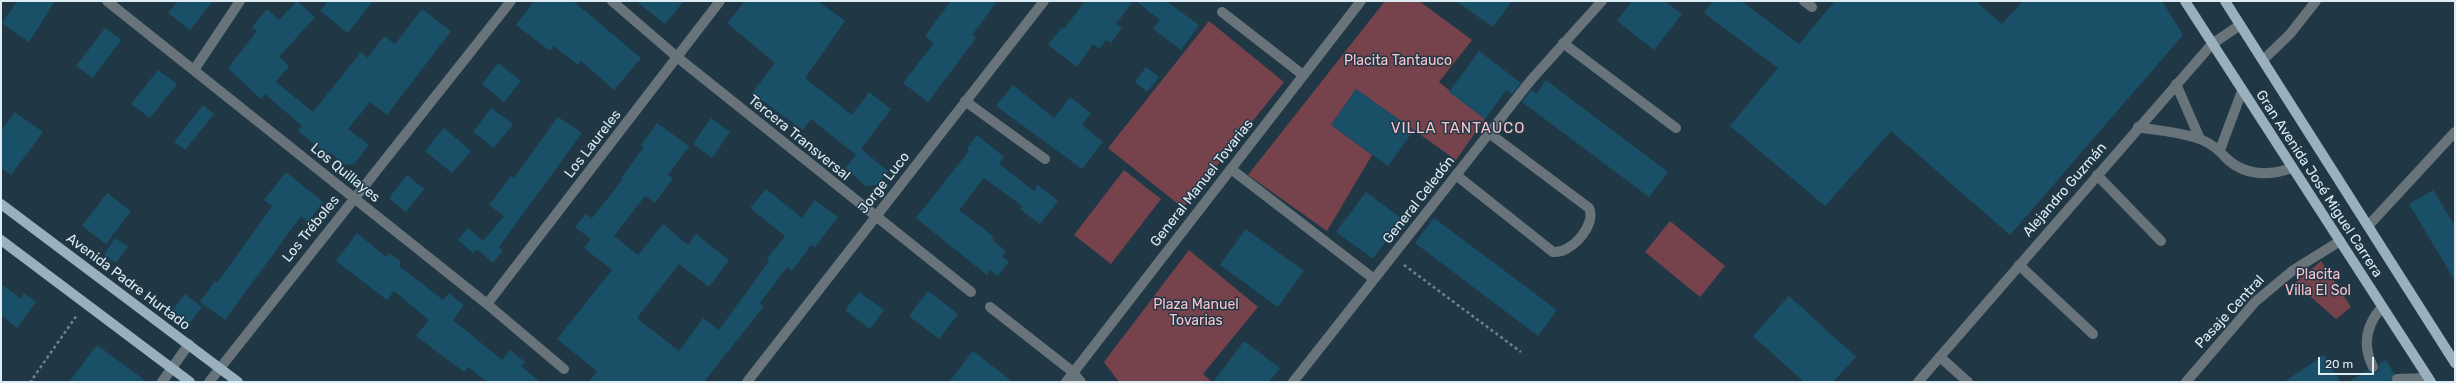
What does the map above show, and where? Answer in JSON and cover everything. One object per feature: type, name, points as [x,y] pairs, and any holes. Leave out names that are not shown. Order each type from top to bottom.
[{"type":"main road","name":"Gran Avenida José Miguel Carrera","points":[[2185,1],[2429,380]]},
{"type":"main road","name":"Gran Avenida José Miguel Carrera","points":[[2225,1],[2455,363]]},
{"type":"main road","name":"Avenida Padre Hurtado","points":[[1,204],[238,382]]},
{"type":"main road","points":[[1,240],[190,382]]},
{"type":"street","name":"Los Quillayes","points":[[107,1],[487,304],[564,369]]},
{"type":"street","points":[[194,70],[240,1]]},
{"type":"street","name":"Los Tréboles","points":[[209,382],[511,1]]},
{"type":"street","name":"Tercera Transversal","points":[[612,1],[677,57],[875,217],[971,292]]},
{"type":"street","name":"Los Laureles","points":[[487,304],[720,1]]},
{"type":"street","name":"Jorge Luco","points":[[747,382],[1044,1]]},
{"type":"street","name":"General Manuel Tovarias","points":[[1066,382],[1361,1]]},
{"type":"street","name":"General Celedón","points":[[1293,382],[1489,133],[1563,43],[1602,1]]},
{"type":"street","points":[[2263,60],[2290,34],[2316,1]]},
{"type":"street","points":[[1222,12],[1303,75]]},
{"type":"street","name":"Alejandro Guzmán","points":[[1918,382],[2212,44],[2240,25]]},
{"type":"street","points":[[1563,43],[1676,128]]},
{"type":"street","points":[[2176,84],[2200,139]]},
{"type":"street","points":[[2220,150],[2242,91]]},
{"type":"street","points":[[966,101],[1046,159]]},
{"type":"street","points":[[2138,128],[2200,139],[2220,150],[2233,163],[2254,172],[2273,173],[2292,168]]},
{"type":"street","points":[[2368,226],[2455,132]]},
{"type":"street","points":[[1456,175],[1553,252],[1560,253],[1567,250],[1589,226],[1592,215],[1590,208],[1489,133]]},
{"type":"street","points":[[1231,169],[1374,280]]},
{"type":"street","points":[[2097,175],[2161,241]]},
{"type":"street","name":"Pasaje Central","points":[[2186,382],[2259,298],[2292,271],[2340,241]]},
{"type":"street","points":[[2019,265],[2093,334]]},
{"type":"street","points":[[990,307],[1073,372],[1081,382]]},
{"type":"street","points":[[2372,367],[2368,357],[2367,336],[2374,316],[2382,307]]},
{"type":"street","points":[[162,382],[189,344]]},
{"type":"street","points":[[1940,357],[1968,382]]},
{"type":"street","points":[[2396,379],[2429,380]]},
{"type":"path","points":[[1392,256],[1521,352]]},
{"type":"path","points":[[33,382],[31,380],[86,304]]},
{"type":"green space","name":"Placita Tantauco","points":[[1385,1],[1419,1],[1472,40],[1439,82],[1485,119],[1456,160],[1356,89],[1331,125],[1372,155],[1327,231],[1248,175]]},
{"type":"green space","points":[[1209,21],[1284,82],[1183,208],[1108,148]]},
{"type":"green space","points":[[1124,170],[1161,199],[1111,264],[1074,235]]},
{"type":"green space","points":[[1670,221],[1725,266],[1700,297],[1645,252]]},
{"type":"green space","name":"Plaza Manuel Tovarias","points":[[1189,250],[1258,307],[1203,374],[1212,382],[1119,382],[1104,362]]},
{"type":"green space","name":"Placita Villa El Sol","points":[[2321,261],[2351,307],[2336,319],[2295,283]]},
{"type":"building","points":[[17,1],[55,1],[29,42],[2,23]]},
{"type":"building","points":[[178,1],[213,1],[190,30],[168,13]]},
{"type":"building","points":[[297,1],[315,17],[279,57],[289,66],[276,82],[313,112],[361,52],[368,58],[384,36],[395,44],[422,9],[451,31],[387,115],[370,102],[348,129],[369,145],[354,164],[346,165],[329,152],[328,155],[298,131],[302,126],[265,94],[261,99],[228,68],[257,31],[252,27],[267,9],[279,20]]},
{"type":"building","points":[[328,1],[373,1],[348,33],[320,11]]},
{"type":"building","points":[[534,1],[573,1],[641,58],[614,90],[581,61],[578,65],[554,46],[550,51],[516,25]]},
{"type":"building","points":[[636,1],[684,1],[665,24]]},
{"type":"building","points":[[745,1],[818,1],[845,21],[805,78],[852,115],[869,92],[891,109],[861,149],[888,171],[876,185],[866,186],[845,168],[856,155],[811,119],[803,130],[752,93],[775,63],[727,23]]},
{"type":"building","points":[[951,1],[997,1],[972,35],[976,38],[928,102],[903,83],[934,43],[925,36]]},
{"type":"building","points":[[1085,1],[1133,1],[1116,24],[1122,28],[1111,43],[1106,40],[1099,49],[1093,44],[1077,67],[1048,45],[1062,27],[1064,29]]},
{"type":"building","points":[[1136,1],[1166,1],[1199,25],[1181,50],[1153,29],[1160,20]]},
{"type":"building","points":[[1456,1],[1512,1],[1493,27]]},
{"type":"building","points":[[1632,1],[1665,1],[1682,14],[1654,50],[1617,21]]},
{"type":"building","points":[[1713,1],[1741,1],[1799,44],[1835,1],[1976,1],[2002,24],[2023,1],[2162,1],[2183,35],[2010,235],[1891,131],[1825,206],[1730,126],[1778,68],[1704,13]]},
{"type":"building","points":[[105,28],[121,40],[93,78],[76,66]]},
{"type":"building","points":[[1479,51],[1521,83],[1512,94],[1506,90],[1485,119],[1449,92]]},
{"type":"building","points":[[498,63],[521,81],[504,102],[482,84]]},
{"type":"building","points":[[1146,67],[1159,77],[1147,92],[1135,82]]},
{"type":"building","points":[[158,70],[177,84],[150,118],[131,104]]},
{"type":"building","points":[[1546,80],[1668,172],[1649,197],[1522,102],[1531,90],[1536,94]]},
{"type":"building","points":[[1013,85],[1054,118],[1070,97],[1091,113],[1082,125],[1103,142],[1082,169],[996,106]]},
{"type":"building","points":[[1356,89],[1414,130],[1388,166],[1331,125]]},
{"type":"building","points":[[203,105],[214,114],[185,150],[174,142]]},
{"type":"building","points":[[491,108],[513,124],[494,148],[473,132]]},
{"type":"building","points":[[15,112],[43,132],[11,175],[1,168],[1,131]]},
{"type":"building","points":[[558,117],[582,133],[499,247],[503,250],[493,263],[477,249],[473,253],[458,240],[468,228],[483,241],[504,216],[489,205],[511,176],[514,178]]},
{"type":"building","points":[[711,118],[730,132],[712,158],[693,144]]},
{"type":"building","points":[[657,123],[689,146],[668,175],[673,178],[655,203],[645,196],[614,236],[638,255],[663,224],[688,245],[696,234],[729,260],[709,287],[679,264],[637,318],[679,351],[703,318],[719,330],[769,261],[767,259],[785,236],[750,208],[766,189],[802,218],[815,200],[838,217],[815,247],[811,245],[792,271],[787,267],[760,303],[764,306],[704,382],[589,382],[597,371],[557,339],[612,270],[584,248],[591,239],[575,227],[586,214],[592,218],[623,179],[621,178],[644,147],[641,145]]},
{"type":"building","points":[[444,128],[471,151],[452,173],[425,151]]},
{"type":"building","points":[[977,135],[1004,157],[999,164],[1034,191],[1038,185],[1058,201],[1040,224],[1020,209],[1022,206],[984,178],[959,210],[994,237],[992,240],[1006,251],[1002,256],[1009,262],[998,276],[990,270],[987,275],[916,218],[969,151],[967,149]]},
{"type":"building","points":[[286,172],[323,202],[308,222],[301,216],[225,320],[200,302],[215,281],[217,283],[272,206],[264,200]]},
{"type":"building","points":[[407,175],[424,189],[406,212],[389,198]]},
{"type":"building","points":[[2433,190],[2455,226],[2455,281],[2409,204]]},
{"type":"building","points":[[1366,192],[1402,219],[1373,259],[1336,232]]},
{"type":"building","points":[[107,193],[131,211],[106,244],[82,226]]},
{"type":"building","points":[[1434,218],[1557,310],[1538,336],[1415,243]]},
{"type":"building","points":[[1246,229],[1304,271],[1278,307],[1220,265]]},
{"type":"building","points":[[357,233],[386,257],[389,253],[401,262],[399,266],[443,300],[449,293],[464,305],[453,320],[502,360],[510,350],[525,362],[521,366],[540,382],[487,382],[468,367],[464,372],[416,336],[429,320],[394,291],[387,300],[336,261]]},
{"type":"building","points":[[115,238],[128,246],[116,263],[104,255]]},
{"type":"building","points":[[1,284],[21,299],[24,293],[36,302],[17,328],[1,315]]},
{"type":"building","points":[[928,291],[958,314],[939,339],[909,316]]},
{"type":"building","points":[[859,292],[884,310],[870,329],[845,310]]},
{"type":"building","points":[[185,294],[202,307],[189,324],[172,311]]},
{"type":"building","points":[[1789,296],[1856,357],[1833,382],[1804,382],[1753,336]]},
{"type":"building","points":[[1244,341],[1280,368],[1269,382],[1213,382]]},
{"type":"building","points":[[97,345],[120,362],[147,382],[69,382]]},
{"type":"building","points":[[973,351],[1013,382],[949,382]]},
{"type":"building","points":[[2324,355],[2341,382],[2284,382]]},
{"type":"building","points":[[2386,360],[2394,374],[2391,382],[2348,382],[2368,370],[2376,373],[2379,368],[2379,364]]},
{"type":"district","name":"VILLA TANTAUCO","points":[[1458,129]]}]
